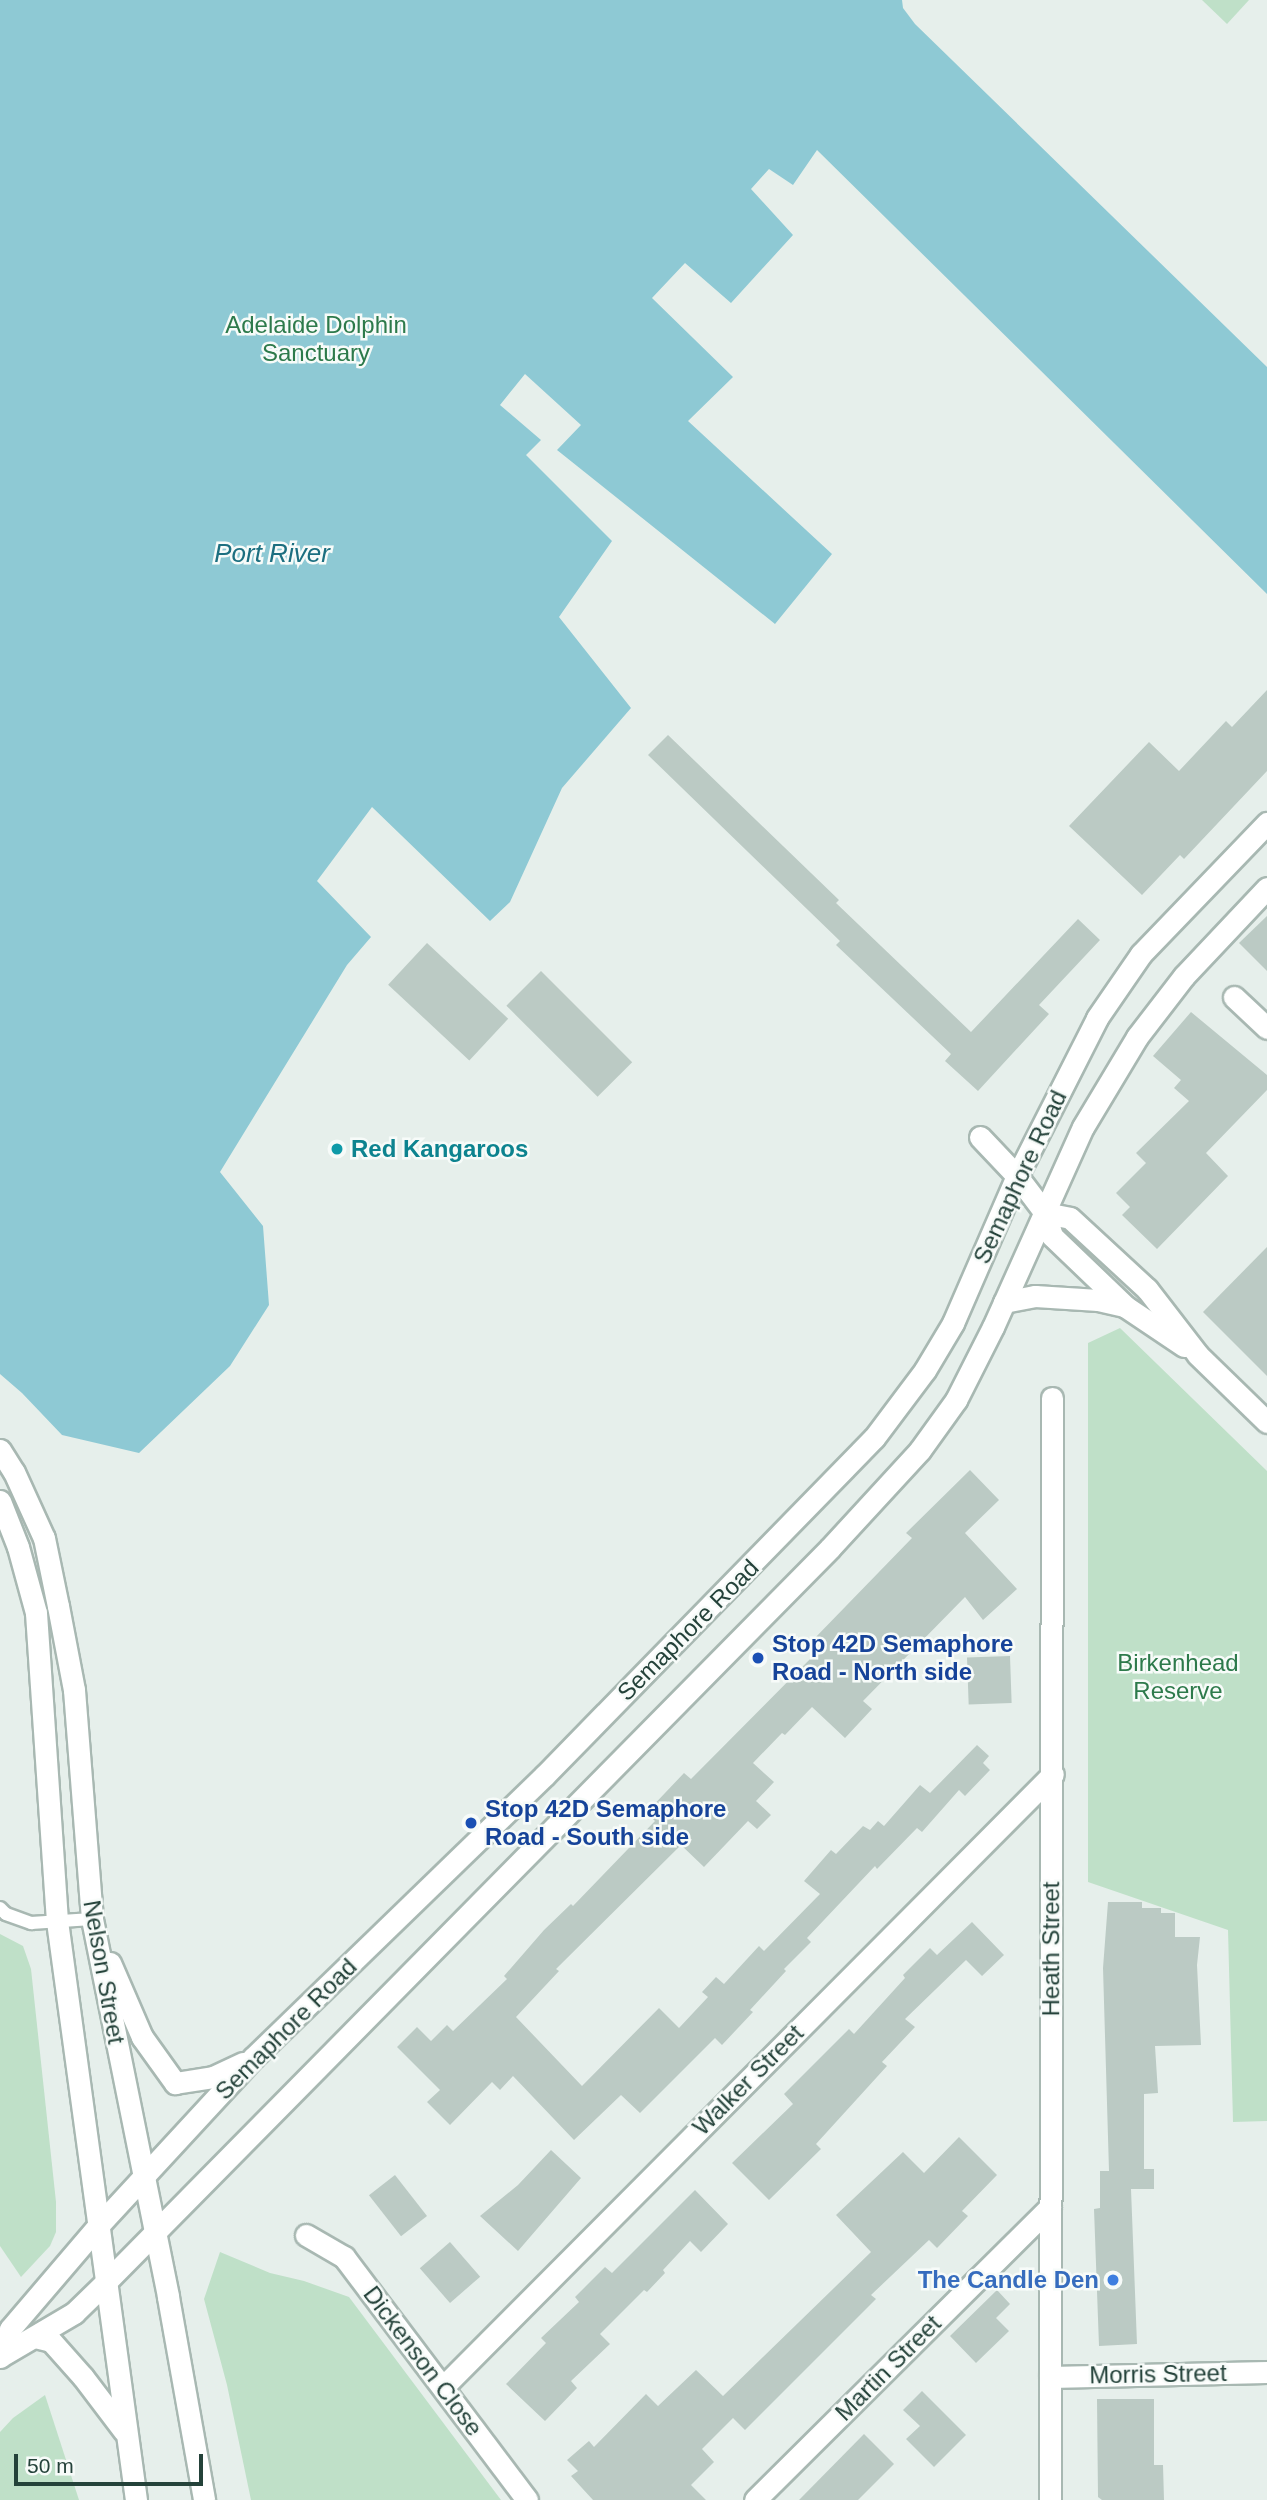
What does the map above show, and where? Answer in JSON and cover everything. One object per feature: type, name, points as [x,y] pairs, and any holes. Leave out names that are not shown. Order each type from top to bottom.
[{"type":"main road","name":"Semaphore Road","points":[[0,2356],[9,2329],[98,2226],[254,2057],[544,1776],[808,1509],[874,1438],[925,1370],[953,1323],[1017,1176],[1097,1018],[1141,954],[1267,823]]},
{"type":"main road","name":"Semaphore Road","points":[[0,2356],[74,2314],[875,1499],[920,1450],[956,1400],[1004,1302],[1083,1127],[1137,1037],[1184,976],[1267,888]]},
{"type":"main road","points":[[1234,997],[1267,1028]]},
{"type":"main road","points":[[980,1137],[1017,1176],[1045,1213],[1052,1237],[1126,1307],[1198,1355]]},
{"type":"main road","points":[[1045,1213],[1070,1218],[1139,1281],[1198,1355],[1267,1422]]},
{"type":"main road","points":[[1004,1302],[1035,1296],[1098,1300],[1126,1307]]},
{"type":"main road","name":"Heath Street","points":[[1049,2500],[1052,1398]]},
{"type":"main road","name":"Nelson Street","points":[[0,1450],[14,1472],[44,1538],[74,1690],[92,1919],[155,2233],[204,2500]]},
{"type":"main road","name":"Nelson Street","points":[[0,1501],[18,1547],[36,1614],[57,1921],[136,2500]]},
{"type":"main road","name":"Walker Street","points":[[444,2386],[1053,1773]]},
{"type":"main road","points":[[92,1919],[142,2037],[175,2083],[213,2077],[254,2057]]},
{"type":"main road","name":"Martin Street","points":[[755,2500],[1049,2207]]},
{"type":"main road","name":"Dickenson Close","points":[[306,2235],[344,2257],[444,2386],[527,2500]]},
{"type":"main road","points":[[35,2337],[51,2341],[83,2377],[125,2433]]},
{"type":"main road","name":"Morris Street","points":[[1050,2376],[1267,2372]]},
{"type":"lane","points":[[0,1908],[6,1914],[32,1923],[92,1919]]},
{"type":"green space","points":[[1202,0],[1249,0],[1227,24]]},
{"type":"green space","name":"Birkenhead Reserve","points":[[1120,1328],[1267,1471],[1267,2121],[1233,2122],[1228,1930],[1088,1882],[1088,1343]]},
{"type":"green space","points":[[0,1934],[23,1946],[31,1969],[56,2202],[56,2232],[50,2246],[21,2277],[0,2246]]},
{"type":"green space","points":[[220,2252],[270,2273],[304,2281],[349,2297],[501,2500],[251,2500],[227,2385],[204,2299]]},
{"type":"green space","points":[[45,2395],[79,2500],[0,2500],[0,2432],[13,2418]]},
{"type":"water","name":"Port River","points":[[0,0],[902,0],[903,8],[915,24],[1267,367],[1267,594],[817,150],[793,185],[769,169],[751,189],[793,235],[731,303],[685,263],[652,298],[733,377],[688,421],[832,554],[775,624],[557,450],[581,425],[525,374],[500,405],[541,440],[526,455],[612,541],[559,617],[631,708],[562,788],[510,902],[490,921],[372,807],[317,881],[371,937],[347,965],[220,1172],[263,1226],[269,1305],[230,1366],[139,1453],[62,1435],[0,1374]]},
{"type":"building","points":[[1267,690],[1267,771],[1184,859],[1180,855],[1142,895],[1069,826],[1149,742],[1179,771],[1226,721],[1232,727]]},
{"type":"building","points":[[668,735],[839,900],[836,903],[971,1032],[1078,919],[1100,940],[1039,1005],[1049,1014],[978,1091],[945,1061],[951,1054],[836,945],[840,941],[648,755]]},
{"type":"building","points":[[1267,916],[1267,971],[1239,943]]},
{"type":"building","points":[[427,943],[508,1019],[469,1060],[388,985]]},
{"type":"building","points":[[541,971],[632,1062],[598,1097],[506,1006]]},
{"type":"building","points":[[1191,1012],[1267,1075],[1267,1090],[1206,1153],[1228,1176],[1157,1249],[1122,1215],[1130,1207],[1116,1193],[1146,1163],[1136,1153],[1189,1101],[1174,1088],[1181,1080],[1153,1056]]},
{"type":"building","points":[[1267,1247],[1267,1376],[1203,1312]]},
{"type":"building","points":[[970,1470],[999,1500],[965,1533],[1017,1589],[983,1620],[965,1597],[863,1701],[872,1709],[845,1738],[812,1707],[753,1763],[774,1782],[756,1801],[771,1815],[757,1829],[748,1821],[704,1867],[681,1845],[556,1969],[559,1971],[516,2017],[582,2086],[659,2008],[679,2028],[708,1997],[702,1992],[716,1977],[724,1984],[759,1946],[764,1951],[820,1894],[804,1881],[831,1850],[836,1854],[863,1826],[870,1830],[878,1821],[884,1826],[920,1785],[930,1793],[977,1745],[989,1756],[983,1763],[990,1770],[965,1796],[959,1790],[922,1832],[917,1828],[877,1869],[875,1866],[807,1938],[811,1942],[784,1969],[786,1971],[750,2010],[753,2012],[722,2045],[715,2038],[640,2113],[621,2095],[574,2140],[513,2076],[500,2090],[492,2082],[450,2125],[427,2102],[440,2090],[397,2047],[417,2027],[431,2041],[447,2025],[453,2031],[507,1979],[504,1976],[544,1930],[571,1904],[573,1906],[655,1821],[646,1813],[684,1773],[691,1779],[820,1649],[812,1641],[912,1538],[906,1533]]},
{"type":"building","points":[[1010,1656],[1012,1703],[969,1704],[967,1658]]},
{"type":"building","points":[[1108,1902],[1142,1902],[1142,1908],[1161,1908],[1161,1913],[1175,1913],[1175,1937],[1200,1937],[1197,1965],[1201,2045],[1155,2046],[1158,2093],[1144,2094],[1144,2169],[1154,2169],[1154,2189],[1131,2189],[1137,2344],[1099,2346],[1094,2209],[1100,2208],[1100,2171],[1109,2171],[1103,1968]]},
{"type":"building","points":[[972,1922],[1004,1955],[982,1976],[966,1960],[905,2019],[915,2027],[882,2062],[887,2066],[816,2144],[821,2149],[769,2200],[732,2163],[793,2104],[784,2094],[849,2029],[854,2034],[905,1978],[903,1975],[930,1948],[937,1955]]},
{"type":"building","points":[[959,2137],[997,2175],[962,2211],[968,2216],[937,2248],[929,2240],[871,2295],[876,2299],[745,2430],[733,2418],[702,2449],[714,2462],[691,2485],[706,2500],[593,2500],[571,2476],[578,2471],[567,2460],[589,2441],[594,2447],[646,2394],[658,2406],[696,2370],[723,2396],[871,2252],[836,2215],[903,2152],[924,2173]]},
{"type":"building","points":[[551,2150],[581,2178],[518,2251],[480,2216],[518,2185]]},
{"type":"building","points":[[395,2175],[427,2216],[401,2236],[369,2195]]},
{"type":"building","points":[[695,2190],[728,2224],[701,2252],[690,2241],[647,2292],[644,2290],[600,2334],[610,2344],[571,2381],[577,2388],[545,2421],[506,2384],[546,2343],[541,2338],[579,2302],[575,2297],[605,2267],[612,2273]]},
{"type":"building","points":[[450,2242],[480,2277],[450,2303],[420,2268]]},
{"type":"building","points":[[997,2290],[1010,2304],[996,2318],[1009,2331],[976,2363],[950,2336]]},
{"type":"building","points":[[922,2391],[966,2435],[934,2467],[906,2439],[920,2426],[903,2410]]},
{"type":"building","points":[[1097,2399],[1154,2399],[1154,2465],[1163,2465],[1164,2500],[1102,2500],[1098,2497]]},
{"type":"building","points":[[864,2434],[894,2464],[858,2500],[799,2500]]},
{"type":"place","name":"Red Kangaroos","points":[[337,1149]]},
{"type":"place","name":"Stop 42D Semaphore Road - North side","points":[[758,1658]]},
{"type":"place","name":"Stop 42D Semaphore Road - South side","points":[[471,1823]]},
{"type":"place","name":"The Candle Den","points":[[1113,2280]]},
{"type":"park label","name":"Adelaide Dolphin Sanctuary","points":[[316,339]]}]
